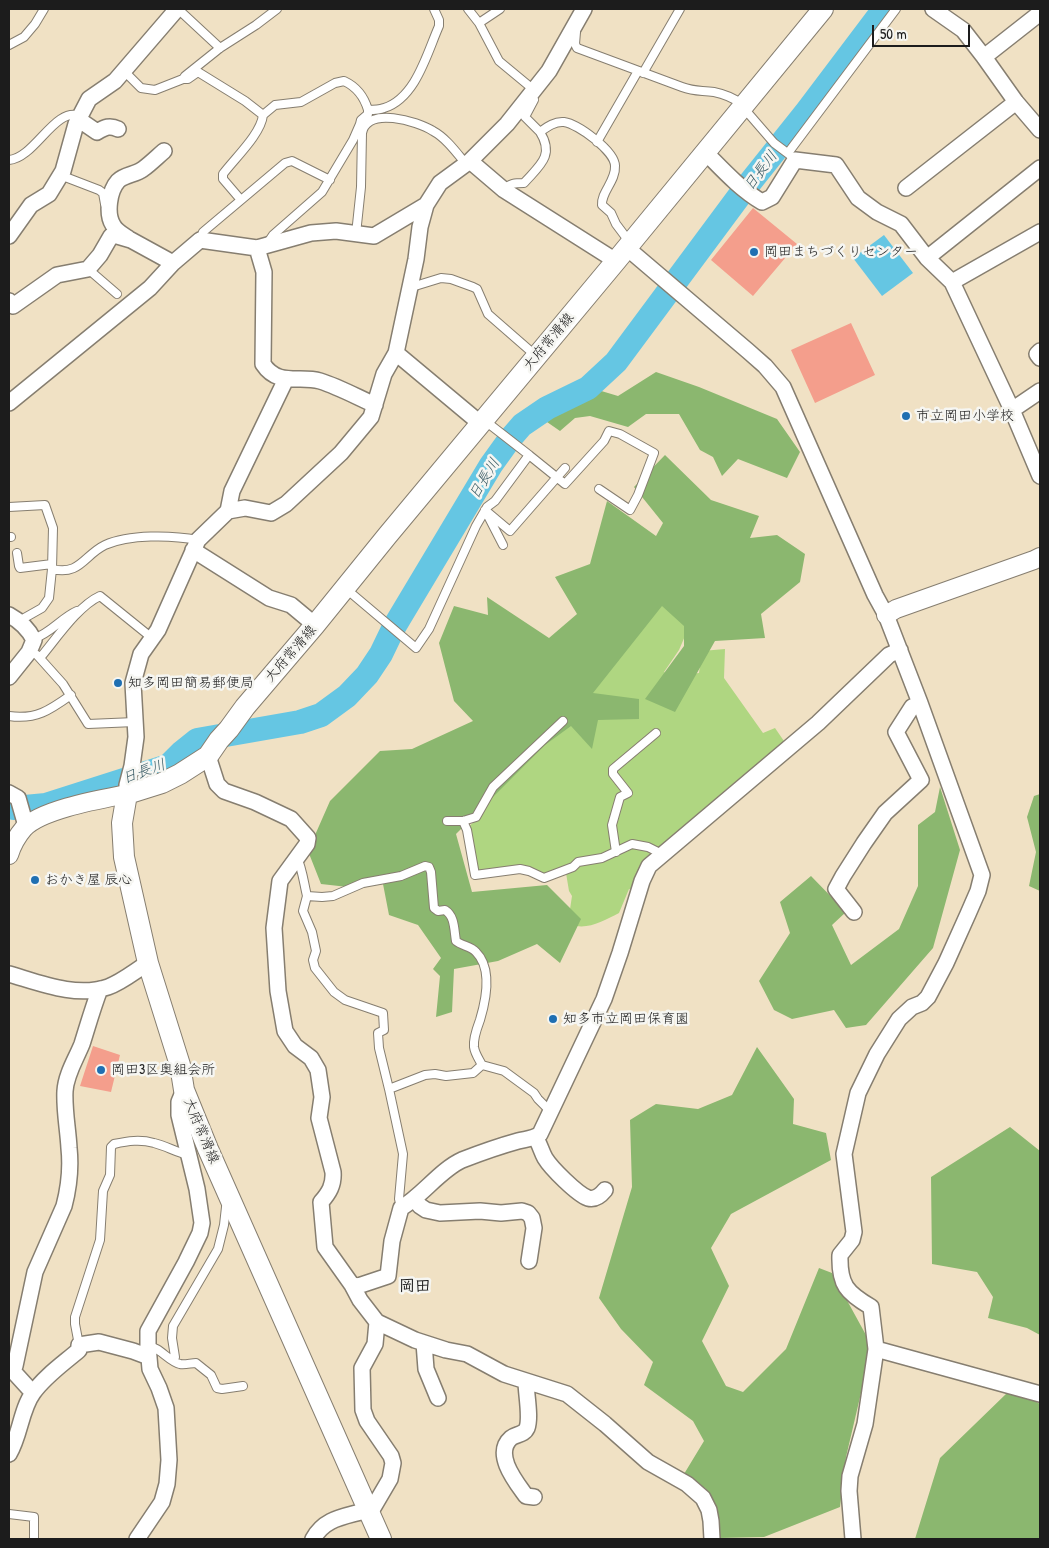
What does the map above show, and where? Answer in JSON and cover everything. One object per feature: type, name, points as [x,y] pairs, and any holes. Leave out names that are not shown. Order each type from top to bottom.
[{"type":"main road","name":"大府常滑線","points":[[381,1539],[231,1202],[184,1090],[180,1065],[148,963],[124,858],[122,823],[128,784],[162,783],[180,774],[219,741],[245,707],[315,625],[823,9]]},
{"type":"street","points":[[9,235],[31,205],[49,194],[60,175],[79,117],[89,99],[115,81],[177,9]]},
{"type":"street","points":[[228,511],[245,508],[271,512],[286,504],[341,453],[371,417],[384,374],[396,353],[426,204],[440,183],[468,162],[507,124],[534,91],[549,71],[584,9]]},
{"type":"street","points":[[933,9],[962,30],[1016,102],[1037,119]]},
{"type":"street","points":[[984,57],[1040,13]]},
{"type":"street","points":[[906,188],[1016,102]]},
{"type":"street","points":[[79,117],[97,132],[105,127],[115,127],[118,129]]},
{"type":"street","points":[[164,151],[143,169],[120,180],[115,186],[109,206],[112,225],[118,232],[173,263]]},
{"type":"street","points":[[705,152],[745,190],[762,202],[772,198],[790,154],[836,165],[858,198],[877,212],[901,224],[926,258],[952,282],[1012,410],[1040,476]]},
{"type":"street","points":[[468,162],[504,190],[625,250],[748,351],[765,366],[783,387],[886,615],[982,875],[978,891],[965,922],[928,997],[922,1003],[912,1007],[899,1019],[877,1054],[858,1093],[844,1154],[854,1232],[852,1240],[840,1255],[842,1275],[844,1286],[854,1297],[871,1306],[876,1349],[865,1424],[850,1476],[849,1491],[853,1539]]},
{"type":"street","points":[[926,258],[1040,168]]},
{"type":"street","points":[[9,403],[150,288],[173,263],[200,240],[263,246],[311,233],[336,231],[374,236],[426,204]]},
{"type":"street","points":[[952,282],[1040,232]]},
{"type":"street","points":[[9,301],[13,306],[57,275],[88,269],[100,255],[111,236],[114,235],[131,240]]},
{"type":"street","points":[[263,246],[263,364],[269,373],[286,378],[319,381],[375,405]]},
{"type":"street","points":[[1040,351],[1037,354],[1040,358]]},
{"type":"street","points":[[396,353],[482,422]]},
{"type":"street","points":[[9,852],[18,837],[18,807],[62,809],[94,800],[128,784],[136,737],[133,683],[141,654],[158,630],[196,545],[228,511],[232,491],[286,378]]},
{"type":"street","points":[[1012,410],[1040,392]]},
{"type":"street","points":[[196,545],[269,598],[291,605],[315,625]]},
{"type":"street","points":[[886,615],[896,609],[1040,557]]},
{"type":"street","points":[[9,677],[34,649],[29,631],[14,618]]},
{"type":"street","points":[[352,1285],[358,1286],[388,1276],[392,1241],[401,1208],[414,1199],[431,1182],[460,1161],[540,1134],[604,999],[642,881],[649,866],[818,723],[890,655],[900,650]]},
{"type":"street","points":[[854,912],[836,889],[885,813],[921,780],[896,732],[912,707],[920,703]]},
{"type":"street","points":[[219,741],[218,784],[224,791],[255,802],[291,819],[308,838],[308,844],[280,881],[274,928],[278,991],[285,1031],[294,1046],[311,1058],[318,1070],[322,1097],[319,1118],[334,1180],[329,1193],[321,1202],[325,1247],[377,1322],[424,1344],[467,1354],[504,1374],[567,1394],[648,1462],[687,1484],[702,1498],[709,1510],[712,1539]]},
{"type":"street","points":[[9,974],[57,988],[78,990],[100,989],[110,986],[148,963]]},
{"type":"street","points":[[32,1393],[10,1369],[15,1366],[35,1272],[67,1195],[70,1150],[65,1090],[67,1078],[82,1043],[89,1017],[100,989]]},
{"type":"street","points":[[137,1539],[162,1502],[167,1484],[169,1460],[166,1408],[150,1369],[148,1332],[186,1262],[200,1233],[202,1223],[197,1189],[179,1115],[179,1102],[184,1090]]},
{"type":"street","points":[[535,1137],[549,1163],[588,1198],[595,1198],[605,1190]]},
{"type":"street","points":[[414,1199],[426,1210],[440,1213],[480,1211],[528,1213],[532,1218],[534,1228],[530,1261]]},
{"type":"street","points":[[313,1539],[321,1527],[328,1522],[373,1508],[390,1479],[393,1463],[391,1456],[366,1421],[364,1410],[362,1368],[376,1344],[377,1322]]},
{"type":"street","points":[[9,1454],[14,1445],[32,1393],[79,1350],[80,1345],[99,1342],[133,1351],[148,1351]]},
{"type":"street","points":[[424,1344],[426,1370],[438,1398]]},
{"type":"street","points":[[876,1349],[1040,1394]]},
{"type":"street","points":[[526,1382],[527,1428],[508,1441],[504,1458],[506,1465],[526,1496],[534,1497]]},
{"type":"lane","points":[[9,45],[24,37],[44,9]]},
{"type":"lane","points":[[177,9],[220,48]]},
{"type":"lane","points":[[184,79],[185,76],[220,48],[277,9]]},
{"type":"lane","points":[[368,110],[383,109],[392,104],[400,99],[415,83],[439,26],[439,20],[434,9]]},
{"type":"lane","points":[[468,9],[479,23],[500,62],[536,94],[525,117],[540,132],[546,142],[545,160],[524,183],[507,186],[504,190]]},
{"type":"lane","points":[[479,23],[500,9]]},
{"type":"lane","points":[[597,142],[680,9]]},
{"type":"lane","points":[[573,29],[576,32],[575,44],[577,48],[695,91],[714,92],[735,99],[774,143],[790,154],[896,9]]},
{"type":"lane","points":[[124,71],[141,88],[155,90],[188,79],[198,72],[245,101],[263,115]]},
{"type":"lane","points":[[241,200],[223,179],[223,174],[255,135],[261,125],[263,115],[275,105],[300,102],[335,83],[344,81],[360,92],[365,100],[368,114],[362,120],[330,180],[316,199],[273,235],[263,246]]},
{"type":"lane","points":[[9,160],[15,159],[28,150],[67,115],[74,114],[79,117]]},
{"type":"lane","points":[[361,125],[376,119],[390,118],[422,125],[434,131],[468,162]]},
{"type":"lane","points":[[540,132],[556,123],[563,122],[582,131],[610,152],[614,158],[615,172],[602,205],[611,213],[625,236],[625,250]]},
{"type":"lane","points":[[356,234],[361,187],[361,125]]},
{"type":"lane","points":[[200,240],[203,232],[285,163],[292,162],[330,180]]},
{"type":"lane","points":[[60,175],[103,193],[106,215],[110,216]]},
{"type":"lane","points":[[88,269],[117,294]]},
{"type":"lane","points":[[410,285],[415,286],[441,278],[473,286],[477,289],[488,314],[537,356]]},
{"type":"lane","points":[[482,422],[529,455],[565,484],[604,441],[609,430],[654,453],[630,510],[599,489]]},
{"type":"lane","points":[[345,588],[416,648],[429,628],[485,510],[495,501],[529,455]]},
{"type":"lane","points":[[485,510],[510,531],[565,468]]},
{"type":"lane","points":[[9,507],[45,505],[53,528],[49,598],[42,608],[14,618]]},
{"type":"lane","points":[[485,510],[503,545]]},
{"type":"lane","points":[[17,553],[20,568],[52,566],[59,571],[69,570],[81,565],[104,545],[114,542],[161,536],[196,545]]},
{"type":"lane","points":[[34,649],[92,600],[100,596],[152,638]]},
{"type":"lane","points":[[34,649],[40,637],[71,614],[80,611]]},
{"type":"lane","points":[[34,649],[71,695],[88,724],[135,722]]},
{"type":"lane","points":[[9,716],[26,717],[51,710],[71,695]]},
{"type":"lane","points":[[447,821],[463,821],[476,817],[493,787],[563,721]]},
{"type":"lane","points":[[616,852],[612,825],[620,797],[628,793],[613,774],[613,768],[656,733]]},
{"type":"lane","points":[[463,821],[475,875],[520,869],[544,878],[574,867],[578,862],[602,858],[632,844],[648,847],[662,854]]},
{"type":"lane","points":[[297,858],[307,896],[303,911],[312,932],[316,951],[313,960],[314,968],[334,992],[345,1000],[383,1013],[384,1030],[378,1033],[379,1048],[403,1154],[399,1199],[401,1208]]},
{"type":"lane","points":[[307,896],[333,896],[363,883],[401,876],[424,866],[428,867],[431,872],[434,908],[438,911],[445,910],[450,913],[456,941],[472,948],[483,961],[487,985],[475,1037],[474,1046],[476,1054],[482,1064],[504,1071],[534,1093],[552,1112]]},
{"type":"lane","points":[[389,1088],[425,1075],[446,1076],[473,1073],[482,1064]]},
{"type":"lane","points":[[80,1345],[75,1317],[100,1240],[103,1191],[110,1175],[111,1147],[114,1144],[140,1140],[188,1155]]},
{"type":"lane","points":[[174,1360],[173,1326],[218,1249],[226,1207],[231,1202]]},
{"type":"lane","points":[[148,1351],[153,1346],[180,1364],[196,1363],[211,1375],[217,1388],[222,1390],[244,1386]]},
{"type":"lane","points":[[9,1514],[34,1517],[34,1539]]},
{"type":"green space","points":[[656,372],[699,387],[777,419],[800,452],[787,478],[738,459],[722,476],[713,457],[700,450],[679,414],[646,414],[628,427],[590,416],[575,418],[560,431],[547,422],[548,410],[566,403],[576,406],[598,390],[618,396]]},
{"type":"green space","points":[[665,455],[711,500],[759,516],[750,538],[777,535],[805,554],[800,582],[761,614],[765,638],[715,641],[675,712],[645,699],[684,646],[684,626],[662,606],[593,693],[639,699],[639,719],[598,720],[592,749],[571,726],[545,745],[456,834],[472,892],[547,885],[581,919],[560,963],[537,944],[498,961],[454,969],[452,1012],[436,1017],[440,976],[433,969],[441,958],[418,925],[389,915],[383,884],[357,888],[321,884],[308,851],[330,801],[380,751],[412,749],[473,721],[454,701],[439,643],[454,606],[488,615],[487,597],[549,638],[577,614],[555,577],[590,564],[607,501],[656,536],[663,523],[634,487]]},
{"type":"green space","points":[[657,603],[683,615],[685,636],[679,650],[664,672],[684,686],[690,674],[699,673],[702,651],[725,649],[724,678],[763,733],[775,728],[786,744],[633,891],[629,889],[619,913],[590,926],[571,925],[569,916],[572,896],[569,891],[565,867],[543,875],[529,867],[476,872],[468,827],[481,816],[489,796]]},
{"type":"green space","points":[[940,787],[960,850],[933,948],[866,1025],[846,1028],[834,1010],[792,1019],[774,1010],[759,981],[790,933],[780,902],[811,876],[846,912],[832,925],[851,965],[899,929],[918,886],[918,825],[935,812]]},
{"type":"green space","points":[[1040,794],[1040,891],[1029,886],[1036,852],[1027,817],[1034,796]]},
{"type":"green space","points":[[757,1047],[794,1099],[793,1124],[826,1133],[831,1160],[731,1214],[711,1248],[729,1286],[702,1341],[726,1386],[743,1392],[786,1349],[819,1268],[832,1273],[872,1346],[846,1457],[840,1507],[764,1537],[718,1538],[706,1489],[684,1474],[704,1441],[693,1421],[644,1385],[653,1362],[621,1329],[599,1298],[632,1187],[630,1120],[656,1104],[698,1109],[732,1095]]},
{"type":"green space","points":[[1010,1127],[1040,1151],[1040,1335],[1027,1328],[988,1318],[993,1297],[977,1272],[932,1264],[931,1177]]},
{"type":"green space","points":[[1007,1393],[1033,1400],[1040,1404],[1040,1539],[915,1539],[940,1458]]},
{"type":"water","points":[[884,235],[913,273],[882,296],[853,258]]},
{"type":"building","name":"岡田まちづくりセンター","points":[[753,208],[797,244],[753,296],[711,260]]},
{"type":"building","points":[[851,323],[875,375],[815,403],[791,350]]},
{"type":"building","name":"岡田3区奥組会所","points":[[93,1046],[120,1055],[111,1092],[80,1086]]},
{"type":"waterway","name":"日長川","points":[[9,802],[14,808],[46,805],[168,766],[197,740],[300,722],[321,715],[347,696],[367,675],[381,654],[394,627],[491,465],[509,440],[522,425],[547,408],[588,388],[616,362],[740,195],[807,111],[884,9]]},
{"type":"waterway","name":"日長川","points":[[9,813],[14,808]]},
{"type":"place","name":"岡田まちづくりセンター","points":[[754,252]]},
{"type":"place","name":"市立岡田小学校","points":[[906,416]]},
{"type":"place","name":"知多岡田簡易郵便局","points":[[118,683]]},
{"type":"place","name":"おかき屋 辰心","points":[[35,880]]},
{"type":"place","name":"知多市立岡田保育園","points":[[553,1019]]},
{"type":"place","name":"岡田3区奥組会所","points":[[101,1070]]},
{"type":"district","name":"岡田","points":[[415,1287]]}]
